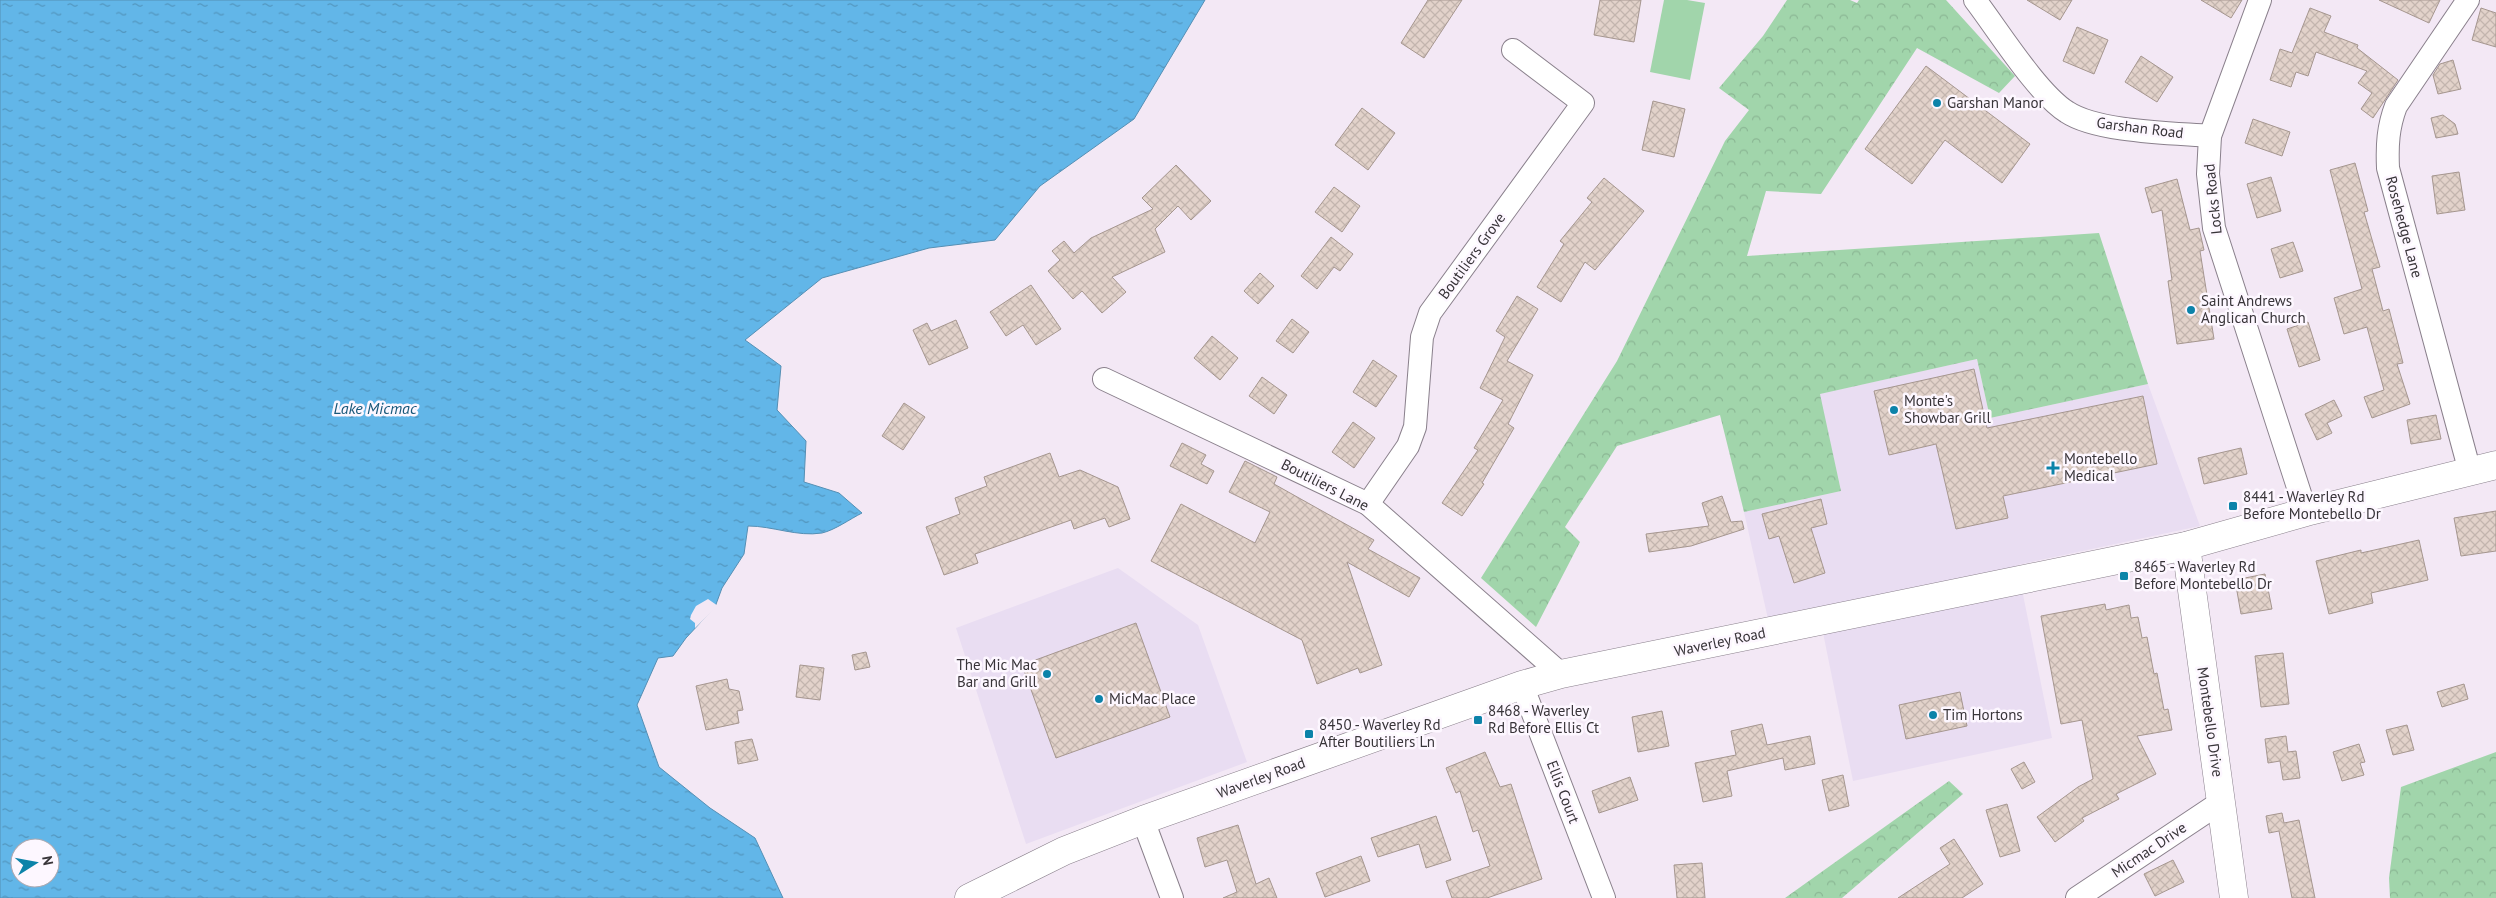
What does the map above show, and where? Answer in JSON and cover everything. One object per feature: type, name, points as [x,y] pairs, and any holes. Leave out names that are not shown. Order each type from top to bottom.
[{"type":"main road","name":"Waverley Road","points":[[969,898],[1064,851],[1143,820],[1522,686],[1561,674],[2186,546],[2306,512],[2496,465]]},
{"type":"main road","name":"Montebello Drive","points":[[2186,546],[2234,898]]},
{"type":"street","name":"Garshan Road","points":[[1976,0],[2043,91],[2066,112],[2081,119],[2110,126],[2210,136]]},
{"type":"street","name":"Locks Road","points":[[2260,0],[2210,136],[2208,174],[2214,228],[2306,512]]},
{"type":"street","name":"Rosehedge Lane","points":[[2468,0],[2396,106],[2390,123],[2387,141],[2388,168],[2470,472]]},
{"type":"street","name":"Boutiliers Grove","points":[[1368,504],[1408,446],[1414,427],[1422,337],[1430,314],[1584,103],[1513,50]]},
{"type":"street","name":"Boutiliers Lane","points":[[1104,379],[1368,504],[1561,674]]},
{"type":"street","name":"Ellis Court","points":[[1522,686],[1604,898]]},
{"type":"street","name":"Micmac Drive","points":[[2077,898],[2221,802]]},
{"type":"street","points":[[1143,820],[1172,898]]},
{"type":"shaded area","points":[[1977,359],[1990,418],[2148,384],[2200,526],[2017,565],[2052,738],[1853,781],[1818,608],[1768,619],[1744,512],[1841,491],[1819,394]]},
{"type":"shaded area","points":[[1118,568],[1198,625],[1247,762],[1026,844],[956,628]]},
{"type":"green space","points":[[1664,0],[1687,0],[1705,3],[1690,80],[1650,72]]},
{"type":"green space","points":[[1787,0],[1850,0],[1857,3],[1859,0],[1946,0],[2015,76],[1999,93],[1917,48],[1821,194],[1766,191],[1747,256],[2099,233],[2148,384],[1990,418],[1977,359],[1820,394],[1841,491],[1744,512],[1720,415],[1617,446],[1565,527],[1580,542],[1536,627],[1481,578],[1617,361],[1725,141],[1749,110],[1719,88],[1763,36]]},
{"type":"green space","points":[[2496,752],[2496,898],[2390,898],[2389,878],[2401,787]]},
{"type":"green space","points":[[1949,781],[1963,794],[1842,898],[1785,898]]},
{"type":"water","name":"Lake Micmac","points":[[0,0],[1205,0],[1134,119],[1040,186],[995,240],[929,248],[822,278],[745,340],[781,366],[777,410],[806,441],[804,482],[839,493],[862,513],[822,533],[803,534],[748,526],[744,554],[722,588],[715,607],[686,638],[673,656],[658,658],[637,705],[659,767],[710,808],[755,838],[783,898],[0,898]]},
{"type":"pier","points":[[708,599],[718,606],[695,628],[695,623],[690,619],[691,615],[696,606]]},
{"type":"building","points":[[1428,0],[1462,0],[1424,58],[1401,43]]},
{"type":"building","points":[[1600,0],[1641,0],[1634,42],[1594,35]]},
{"type":"building","points":[[2027,0],[2072,0],[2060,20]]},
{"type":"building","points":[[2201,0],[2242,0],[2231,18]]},
{"type":"building","points":[[2379,0],[2440,0],[2429,23]]},
{"type":"building","points":[[2310,8],[2331,16],[2324,32],[2358,45],[2357,48],[2398,80],[2373,118],[2361,109],[2372,93],[2358,83],[2367,71],[2316,52],[2308,76],[2296,72],[2291,87],[2270,80],[2280,49],[2292,53]]},
{"type":"building","points":[[2481,8],[2496,13],[2496,47],[2472,40]]},
{"type":"building","points":[[2077,27],[2108,40],[2094,74],[2063,61]]},
{"type":"building","points":[[2141,56],[2173,77],[2157,102],[2125,82]]},
{"type":"building","points":[[2453,60],[2461,89],[2438,94],[2433,75],[2440,64]]},
{"type":"building","name":"Garshan Manor","points":[[1926,66],[2030,144],[2002,183],[1945,140],[1912,184],[1865,149]]},
{"type":"building","points":[[1653,101],[1685,109],[1674,157],[1642,150]]},
{"type":"building","points":[[1362,108],[1395,133],[1368,170],[1335,145]]},
{"type":"building","points":[[2443,115],[2455,124],[2458,134],[2436,138],[2431,118]]},
{"type":"building","points":[[2253,119],[2290,132],[2282,156],[2245,143]]},
{"type":"building","points":[[2355,163],[2368,211],[2364,212],[2380,267],[2372,269],[2383,311],[2389,309],[2403,363],[2397,364],[2410,404],[2372,418],[2364,397],[2384,390],[2367,327],[2344,334],[2334,298],[2362,289],[2330,170]]},
{"type":"building","points":[[1176,165],[1211,201],[1191,220],[1178,206],[1155,229],[1165,252],[1112,277],[1126,292],[1102,313],[1082,291],[1073,299],[1048,271],[1060,260],[1052,251],[1064,241],[1074,253],[1091,238],[1153,209],[1142,198]]},
{"type":"building","points":[[2459,172],[2465,210],[2437,214],[2432,176]]},
{"type":"building","points":[[2271,177],[2281,211],[2257,218],[2247,184]]},
{"type":"building","points":[[1604,178],[1644,211],[1595,270],[1585,262],[1561,302],[1537,287],[1564,244],[1560,241],[1592,202],[1587,198]]},
{"type":"building","points":[[2177,179],[2190,230],[2199,228],[2204,250],[2200,251],[2214,339],[2177,344],[2168,281],[2172,280],[2162,210],[2152,213],[2145,188]]},
{"type":"building","points":[[1334,187],[1360,206],[1342,232],[1315,212]]},
{"type":"building","points":[[1331,237],[1353,254],[1340,271],[1334,267],[1317,289],[1301,276]]},
{"type":"building","points":[[2293,242],[2303,271],[2280,278],[2271,249]]},
{"type":"building","points":[[1260,273],[1274,286],[1258,304],[1244,291]]},
{"type":"building","points":[[1031,285],[1061,329],[1036,345],[1023,325],[1006,336],[990,312]]},
{"type":"building","points":[[1517,296],[1538,309],[1507,361],[1533,375],[1508,424],[1514,428],[1482,483],[1484,484],[1462,516],[1442,503],[1478,450],[1474,448],[1503,400],[1480,388],[1505,337],[1496,331]]},
{"type":"building","points":[[1292,319],[1309,332],[1293,353],[1276,341]]},
{"type":"building","points":[[956,320],[968,348],[929,365],[913,330],[927,323],[931,331]]},
{"type":"building","points":[[2308,322],[2320,360],[2299,367],[2287,329]]},
{"type":"building","points":[[1212,336],[1238,358],[1220,380],[1194,358]]},
{"type":"building","points":[[1373,360],[1397,376],[1376,407],[1353,392]]},
{"type":"building","points":[[1974,369],[1987,428],[2143,396],[2157,464],[2003,496],[2008,518],[1956,529],[1936,444],[1889,455],[1874,391]]},
{"type":"building","points":[[1262,377],[1287,395],[1274,414],[1249,396]]},
{"type":"building","points":[[2334,400],[2342,416],[2327,423],[2332,433],[2317,440],[2305,414]]},
{"type":"building","points":[[904,403],[925,417],[903,450],[882,436]]},
{"type":"building","points":[[2436,415],[2441,439],[2411,444],[2407,420]]},
{"type":"building","points":[[1353,422],[1375,438],[1354,468],[1332,452]]},
{"type":"building","points":[[1182,443],[1206,455],[1201,464],[1214,471],[1207,484],[1170,466]]},
{"type":"building","points":[[2241,448],[2247,474],[2204,484],[2198,458]]},
{"type":"building","points":[[1050,453],[1059,477],[1080,470],[1118,487],[1130,519],[1109,527],[1105,518],[1074,529],[1071,520],[975,554],[978,563],[944,575],[926,527],[960,514],[955,498],[987,486],[984,477]]},
{"type":"building","points":[[1245,461],[1277,477],[1274,484],[1374,540],[1368,549],[1420,578],[1409,597],[1347,562],[1382,665],[1360,673],[1358,668],[1317,684],[1302,640],[1151,561],[1181,504],[1255,543],[1270,512],[1229,492]]},
{"type":"building","points":[[1722,496],[1731,522],[1742,521],[1744,529],[1691,546],[1649,552],[1646,534],[1709,526],[1702,503]]},
{"type":"building","points":[[1821,499],[1827,524],[1811,528],[1825,573],[1794,583],[1779,536],[1769,539],[1762,514]]},
{"type":"building","points":[[2496,511],[2496,551],[2461,556],[2454,518]]},
{"type":"building","points":[[2419,540],[2428,580],[2371,593],[2373,603],[2329,614],[2316,561],[2361,550],[2361,553]]},
{"type":"building","points":[[2265,574],[2272,609],[2241,614],[2235,580]]},
{"type":"building","points":[[2105,604],[2106,610],[2129,605],[2131,618],[2138,617],[2142,638],[2147,637],[2154,674],[2157,673],[2164,710],[2168,709],[2172,730],[2137,736],[2156,774],[2116,794],[2119,799],[2082,818],[2084,821],[2055,842],[2037,817],[2078,787],[2093,779],[2082,720],[2061,724],[2041,616]]},
{"type":"building","name":"MicMac Place","points":[[1136,623],[1170,717],[1056,758],[1022,665]]},
{"type":"building","points":[[866,652],[870,667],[855,670],[852,655]]},
{"type":"building","points":[[2283,653],[2289,704],[2261,707],[2255,656]]},
{"type":"building","points":[[800,665],[824,668],[820,700],[796,697]]},
{"type":"building","points":[[727,679],[729,689],[739,691],[743,710],[737,711],[739,723],[706,730],[696,686]]},
{"type":"building","points":[[2464,684],[2468,699],[2442,707],[2437,692]]},
{"type":"building","name":"Tim Hortons","points":[[1960,692],[1967,726],[1906,739],[1899,705]]},
{"type":"building","points":[[1662,711],[1669,746],[1638,752],[1632,717]]},
{"type":"building","points":[[1762,724],[1767,745],[1810,736],[1815,764],[1785,770],[1783,758],[1727,771],[1732,796],[1703,802],[1695,763],[1736,755],[1731,731]]},
{"type":"building","points":[[2407,725],[2414,750],[2393,755],[2386,730]]},
{"type":"building","points":[[2286,736],[2288,752],[2296,751],[2300,778],[2283,780],[2280,761],[2268,763],[2265,739]]},
{"type":"building","points":[[752,739],[758,760],[738,764],[735,742]]},
{"type":"building","points":[[2359,744],[2365,762],[2360,763],[2364,775],[2342,781],[2333,752]]},
{"type":"building","points":[[1485,752],[1500,787],[1511,784],[1542,879],[1487,898],[1452,898],[1446,881],[1490,866],[1478,830],[1473,832],[1460,791],[1456,793],[1446,768]]},
{"type":"building","points":[[2024,762],[2035,782],[2022,789],[2011,769]]},
{"type":"building","points":[[1843,775],[1849,806],[1829,811],[1822,780]]},
{"type":"building","points":[[1630,777],[1638,800],[1599,813],[1592,791]]},
{"type":"building","points":[[2007,804],[2020,851],[2000,857],[1986,810]]},
{"type":"building","points":[[2282,813],[2284,823],[2299,820],[2315,898],[2292,898],[2279,831],[2269,833],[2266,816]]},
{"type":"building","points":[[1436,816],[1451,860],[1426,868],[1419,844],[1378,857],[1371,838]]},
{"type":"building","points":[[1238,825],[1256,884],[1269,878],[1277,898],[1223,898],[1237,892],[1227,860],[1205,867],[1197,838]]},
{"type":"building","points":[[1954,839],[1983,884],[1962,898],[1898,898],[1950,864],[1940,848]]},
{"type":"building","points":[[1361,856],[1370,881],[1325,897],[1316,873]]},
{"type":"building","points":[[2173,860],[2184,882],[2155,896],[2144,874]]},
{"type":"building","points":[[1702,863],[1705,898],[1677,898],[1674,865]]},
{"type":"place","name":"Garshan Manor","points":[[1937,103]]},
{"type":"place","name":"Saint Andrews Anglican Church","points":[[2191,310]]},
{"type":"place","name":"Monte's Showbar Grill","points":[[1894,410]]},
{"type":"place","name":"Montebello Medical","points":[[2053,468]]},
{"type":"place","name":"8441 - Waverley Rd Before Montebello Dr","points":[[2233,506]]},
{"type":"place","name":"8465 - Waverley Rd Before Montebello Dr","points":[[2124,576]]},
{"type":"place","name":"The Mic Mac Bar and Grill","points":[[1047,674]]},
{"type":"place","name":"MicMac Place","points":[[1099,699]]},
{"type":"place","name":"Tim Hortons","points":[[1933,715]]},
{"type":"place","name":"8468 - Waverley Rd Before Ellis Ct","points":[[1478,720]]},
{"type":"place","name":"8450 - Waverley Rd After Boutiliers Ln","points":[[1309,734]]}]
